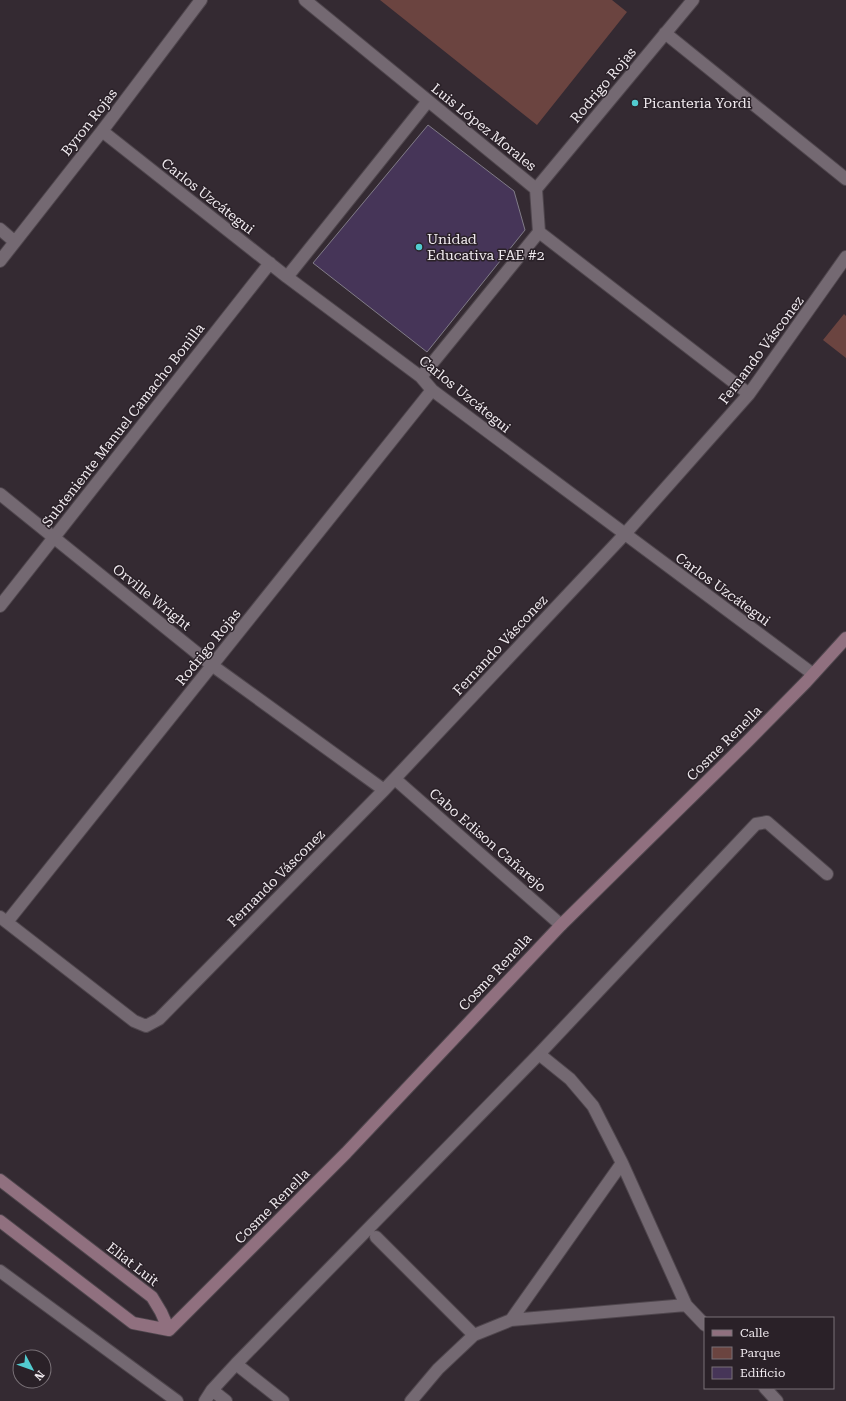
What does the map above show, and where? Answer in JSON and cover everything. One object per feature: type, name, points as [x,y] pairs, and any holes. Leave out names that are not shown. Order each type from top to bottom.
[{"type":"street","name":"Byron Rojas","points":[[0,261],[102,131],[200,0]]},
{"type":"street","name":"Luis López Morales","points":[[305,0],[536,189],[539,232]]},
{"type":"street","name":"Rodrigo Rojas","points":[[536,189],[693,0]]},
{"type":"street","points":[[665,33],[846,180]]},
{"type":"street","points":[[287,277],[428,101]]},
{"type":"street","name":"Carlos Uzcátegui","points":[[102,131],[287,277],[421,377],[432,390],[624,535],[813,674]]},
{"type":"street","points":[[0,229],[15,242]]},
{"type":"street","points":[[421,377],[539,232],[749,394]]},
{"type":"street","name":"Fernando Vásconez","points":[[3,920],[134,1021],[146,1026],[159,1019],[395,779],[624,535],[749,394],[846,257]]},
{"type":"street","name":"Subteniente Manuel Camacho Bonilla","points":[[0,606],[270,263]]},
{"type":"street","name":"Rodrigo Rojas","points":[[3,920],[212,666],[432,390]]},
{"type":"street","name":"Orville Wright","points":[[0,494],[212,666],[384,790]]},
{"type":"street","name":"Cosme Renella","points":[[169,1330],[346,1153],[561,924],[739,750],[846,638]]},
{"type":"street","name":"Cabo Edison Cañarejo","points":[[395,779],[561,924]]},
{"type":"street","points":[[205,1401],[212,1390],[236,1364],[539,1054],[756,824],[767,822],[827,874]]},
{"type":"street","points":[[539,1054],[570,1079],[593,1106],[622,1162],[686,1305],[704,1325]]},
{"type":"street","points":[[511,1320],[622,1162]]},
{"type":"street","name":"Eliat Luit","points":[[0,1180],[152,1297],[169,1330]]},
{"type":"street","points":[[0,1221],[133,1323],[169,1330]]},
{"type":"street","points":[[376,1237],[474,1335]]},
{"type":"street","points":[[0,1271],[177,1401]]},
{"type":"street","points":[[412,1401],[438,1370],[474,1335],[511,1320],[686,1305]]},
{"type":"street","points":[[236,1364],[283,1401]]},
{"type":"street","points":[[766,1389],[777,1401]]},
{"type":"street","points":[[212,1390],[226,1401]]},
{"type":"green space","points":[[380,0],[612,0],[627,12],[537,125]]},
{"type":"green space","points":[[844,314],[846,316],[846,358],[823,340]]},
{"type":"building","name":"Unidad Educativa FAE #2","points":[[428,125],[514,191],[525,230],[427,352],[313,263]]},
{"type":"place","name":"Picanteria Yordi","points":[[635,103]]},
{"type":"place","name":"Unidad Educativa FAE #2","points":[[419,247]]}]
